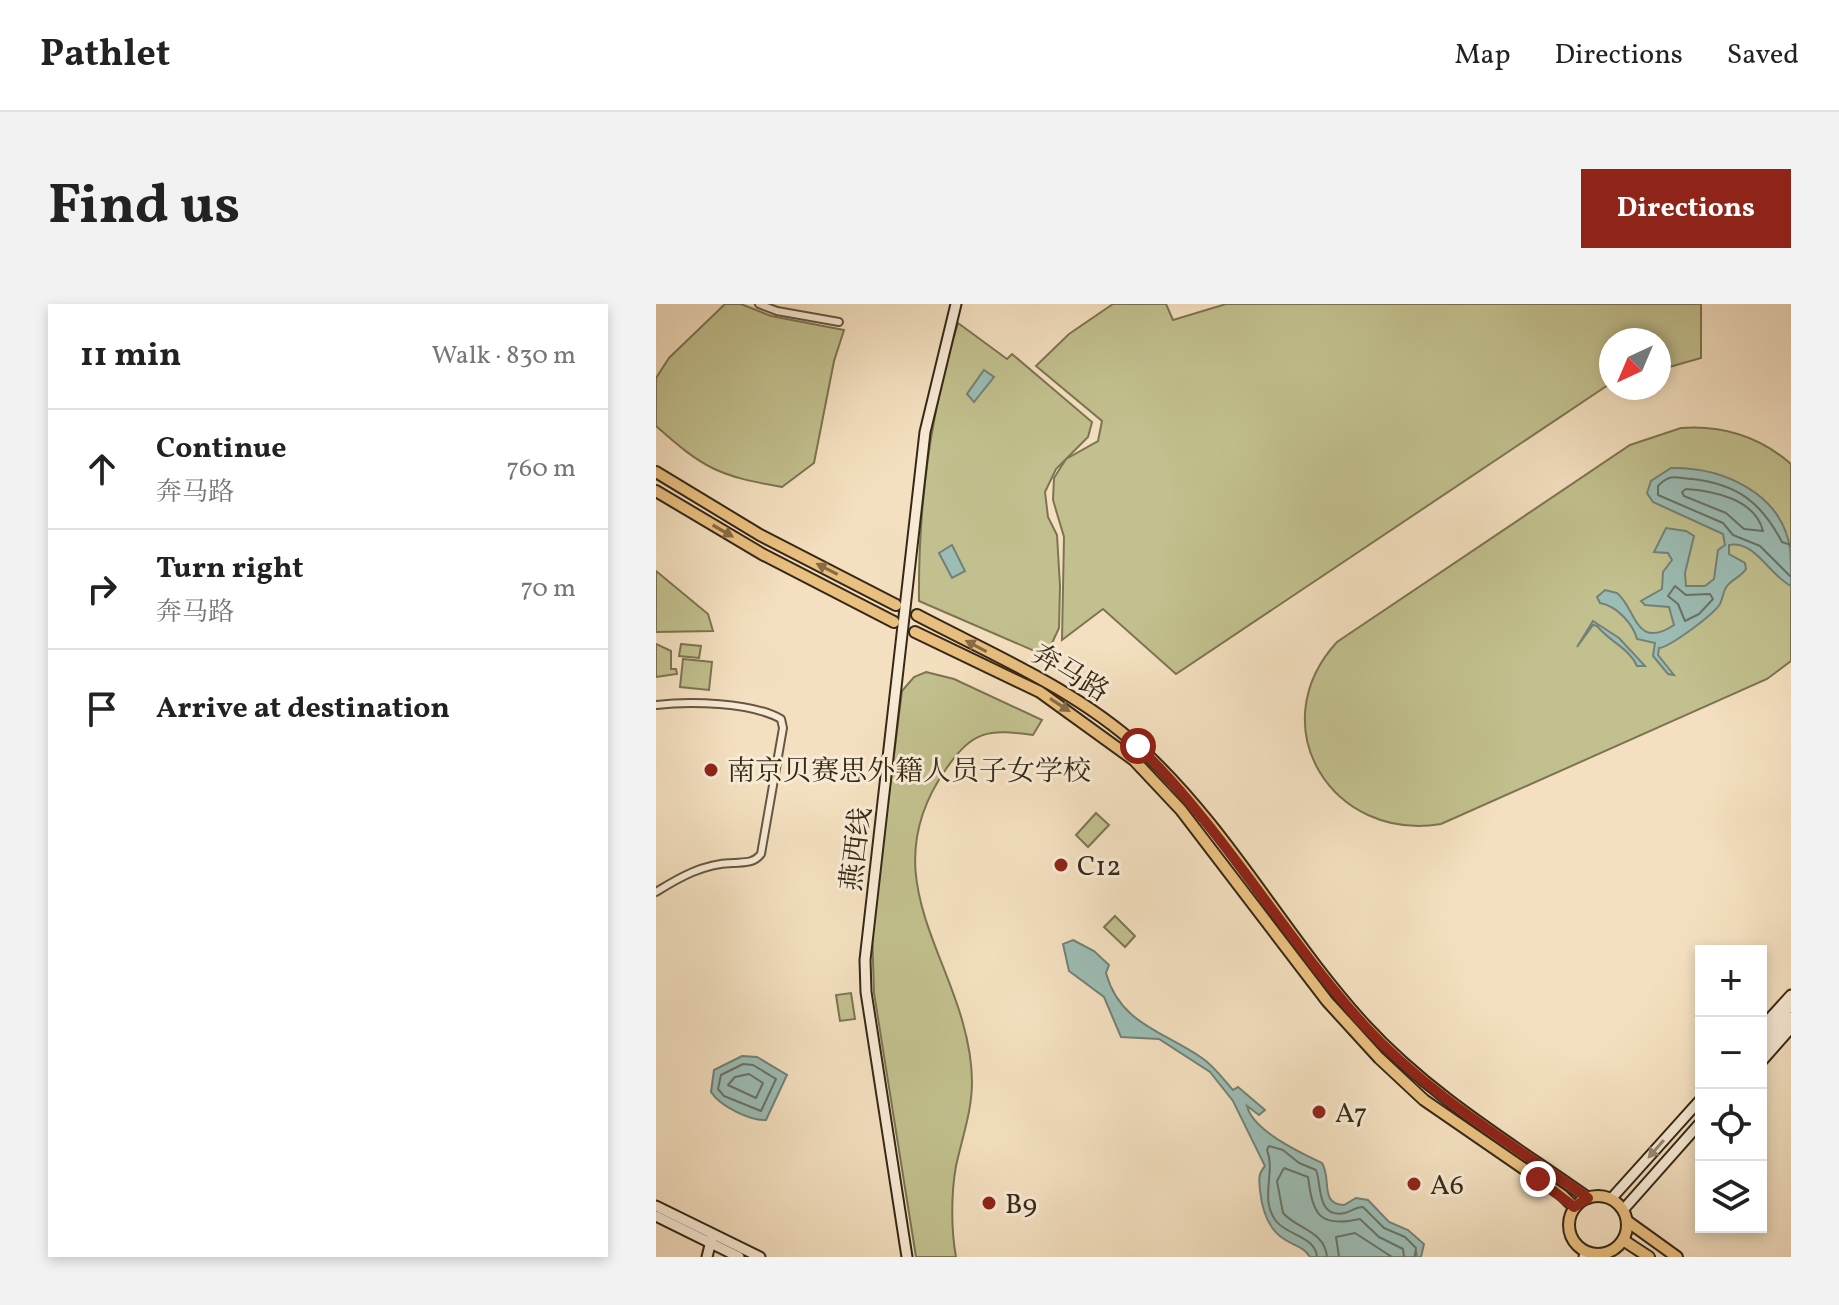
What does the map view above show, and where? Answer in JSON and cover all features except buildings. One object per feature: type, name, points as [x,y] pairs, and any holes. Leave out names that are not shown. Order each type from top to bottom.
[{"type":"main road","name":"燕西线","points":[[907,1257],[866,992],[865,960],[925,432],[956,304]]},
{"type":"main road","points":[[656,472],[760,535],[896,605]]},
{"type":"main road","points":[[656,491],[762,554],[894,622]]},
{"type":"main road","name":"奔马路","points":[[917,615],[1076,699],[1138,746],[1189,798],[1338,995],[1392,1053],[1432,1089],[1588,1198]]},
{"type":"main road","name":"奔马路","points":[[915,632],[1040,692],[1134,760],[1181,810],[1327,1001],[1379,1058],[1424,1100],[1562,1195],[1574,1207]]},
{"type":"main road","points":[[1767,1021],[1791,995]]},
{"type":"main road","points":[[1767,1031],[1791,1005]]},
{"type":"main road","points":[[1767,1043],[1791,1017]]},
{"type":"main road","points":[[1767,1055],[1791,1028]]},
{"type":"main road","points":[[1611,1199],[1695,1106]]},
{"type":"main road","points":[[1623,1210],[1695,1129]]},
{"type":"main road","points":[[1588,1198],[1611,1199],[1623,1210],[1627,1221],[1623,1240],[1616,1248],[1592,1255],[1578,1246],[1569,1228],[1574,1207],[1588,1198]]},
{"type":"main road","points":[[656,1206],[739,1257]]},
{"type":"main road","points":[[656,1216],[760,1257]]},
{"type":"main road","points":[[1627,1221],[1677,1257]]},
{"type":"main road","points":[[707,1257],[711,1238]]},
{"type":"main road","points":[[1623,1240],[1649,1257]]},
{"type":"street","points":[[759,304],[777,311],[839,322]]},
{"type":"street","points":[[656,705],[695,703],[737,708],[773,715],[781,719],[783,728],[761,854],[750,862],[723,864],[689,873],[656,892]]},
{"type":"shaded area","points":[[725,304],[741,304],[771,316],[844,330],[834,361],[814,463],[782,487],[742,479],[713,468],[687,452],[656,426],[656,378],[669,358]]},
{"type":"shaded area","points":[[1113,304],[1166,304],[1173,320],[1226,304],[1701,304],[1701,358],[1671,367],[1671,328],[1599,328],[1599,391],[1176,674],[1103,609],[1062,640],[1064,537],[1053,500],[1054,478],[1066,459],[1098,441],[1102,421],[1036,366],[1069,334]]},
{"type":"shaded area","points":[[958,323],[1007,359],[1012,354],[1092,422],[1088,437],[1056,469],[1045,492],[1048,517],[1057,535],[1060,586],[1059,628],[1046,656],[919,601],[921,530],[928,460],[940,391]]},
{"type":"shaded area","points":[[1681,428],[1711,429],[1740,435],[1766,447],[1791,464],[1791,661],[1767,679],[1441,824],[1402,825],[1368,815],[1340,796],[1319,771],[1307,741],[1305,708],[1315,675],[1337,642],[1630,445]]},
{"type":"shaded area","points":[[656,571],[708,614],[713,631],[656,632]]},
{"type":"shaded area","points":[[656,644],[671,651],[671,669],[676,669],[677,674],[656,677]]},
{"type":"shaded area","points":[[681,644],[701,646],[699,658],[679,656]]},
{"type":"shaded area","points":[[683,659],[712,662],[709,690],[680,687]]},
{"type":"shaded area","points":[[926,672],[954,679],[1042,720],[1033,735],[993,733],[965,746],[946,769],[924,811],[915,851],[918,889],[967,1040],[972,1082],[969,1114],[953,1188],[952,1223],[956,1257],[916,1257],[874,993],[872,929],[902,691],[914,677]]},
{"type":"shaded area","points":[[1096,813],[1109,825],[1088,847],[1076,835]]},
{"type":"shaded area","points":[[1115,916],[1135,936],[1125,947],[1104,927]]},
{"type":"shaded area","points":[[851,993],[855,1019],[840,1021],[836,995]]},
{"type":"water","points":[[984,370],[994,377],[974,402],[967,394]]},
{"type":"water","points":[[1671,468],[1709,472],[1728,478],[1762,498],[1784,528],[1790,548],[1791,571],[1791,586],[1747,548],[1729,545],[1729,554],[1745,563],[1746,569],[1727,586],[1720,604],[1709,615],[1681,637],[1659,648],[1658,655],[1674,675],[1668,674],[1653,656],[1655,643],[1637,639],[1623,616],[1600,603],[1597,597],[1605,590],[1617,593],[1638,624],[1651,633],[1674,625],[1669,607],[1645,605],[1641,601],[1662,589],[1663,572],[1672,560],[1668,553],[1654,552],[1666,528],[1686,531],[1694,536],[1685,573],[1686,586],[1705,586],[1714,579],[1718,550],[1725,545],[1723,534],[1653,502],[1647,493],[1651,481]]},
{"type":"water","points":[[952,545],[965,571],[952,578],[939,553]]},
{"type":"water","points":[[1593,621],[1619,638],[1645,666],[1637,666],[1629,654],[1597,626],[1593,625],[1577,647]]},
{"type":"water","points":[[1073,940],[1094,951],[1109,965],[1106,973],[1113,990],[1132,1015],[1206,1061],[1233,1090],[1238,1087],[1265,1110],[1259,1115],[1247,1106],[1258,1124],[1279,1140],[1322,1163],[1331,1200],[1344,1205],[1356,1198],[1368,1200],[1389,1222],[1408,1230],[1424,1244],[1421,1257],[1417,1257],[1416,1251],[1414,1257],[1310,1257],[1278,1235],[1262,1205],[1259,1180],[1265,1166],[1233,1101],[1210,1072],[1159,1039],[1121,1037],[1104,997],[1069,971],[1063,944]]},
{"type":"water","points":[[742,1056],[757,1057],[787,1075],[766,1120],[736,1112],[711,1092],[714,1070]]},
{"type":"place","name":"南京贝赛思外籍人员子女学校","points":[[711,770]]},
{"type":"place","name":"C12","points":[[1061,865]]},
{"type":"place","name":"A7","points":[[1319,1112]]},
{"type":"place","name":"A6","points":[[1414,1184]]},
{"type":"place","name":"B9","points":[[989,1203]]},
{"type":"route","points":[[1138,746],[1189,798],[1364,1025],[1432,1089],[1588,1198],[1574,1207],[1538,1179]]}]
